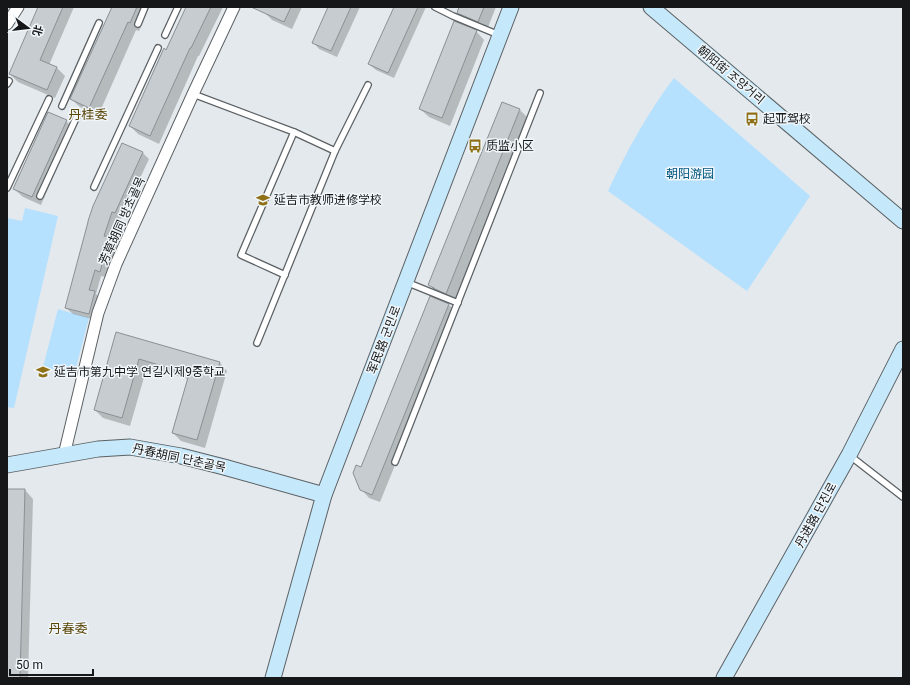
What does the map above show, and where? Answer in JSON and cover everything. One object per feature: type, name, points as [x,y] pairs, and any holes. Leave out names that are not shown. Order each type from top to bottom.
[{"type":"street","points":[[7,24],[18,7]]},
{"type":"street","name":"芳草胡同 방초골목","points":[[64,456],[98,313],[116,264],[234,7]]},
{"type":"street","name":"军民路 군민로","points":[[273,678],[324,495],[512,7]]},
{"type":"street","name":"朝阳街 조양거리","points":[[651,7],[903,221]]},
{"type":"street","name":"丹进路 단진로","points":[[724,678],[849,455],[903,349]]},
{"type":"street","name":"丹春胡同 단춘골목","points":[[7,465],[98,449],[130,447],[181,456],[324,495]]},
{"type":"lane","points":[[138,24],[145,7]]},
{"type":"lane","points":[[165,35],[178,7]]},
{"type":"lane","points":[[435,7],[500,35]]},
{"type":"lane","points":[[62,106],[100,23]]},
{"type":"lane","points":[[94,187],[158,48]]},
{"type":"lane","points":[[257,343],[335,151],[368,85]]},
{"type":"lane","points":[[395,462],[540,93]]},
{"type":"lane","points":[[193,94],[294,132],[335,151]]},
{"type":"lane","points":[[7,188],[48,100]]},
{"type":"lane","points":[[40,196],[78,114]]},
{"type":"lane","points":[[285,275],[241,255],[294,132]]},
{"type":"lane","points":[[406,282],[458,303]]},
{"type":"lane","points":[[849,455],[903,497]]},
{"type":"green space","name":"朝阳游园","points":[[674,78],[810,196],[747,291],[608,191],[638,133]]},
{"type":"green space","points":[[25,208],[58,216],[14,408],[7,407],[7,218],[22,221]]},
{"type":"green space","points":[[58,309],[89,318],[74,375],[43,367]]},
{"type":"building","points":[[38,7],[63,7],[40,60],[57,67],[47,90],[9,74]]},
{"type":"building","points":[[112,7],[137,7],[130,23],[128,22],[89,108],[70,99]]},
{"type":"building","points":[[186,7],[211,7],[190,48],[150,136],[129,126],[164,48],[166,50]]},
{"type":"building","points":[[251,7],[291,7],[284,22]]},
{"type":"building","points":[[328,7],[351,7],[331,51],[312,43]]},
{"type":"building","points":[[394,7],[418,7],[388,73],[368,64]]},
{"type":"building","points":[[459,7],[484,7],[478,22],[457,13]]},
{"type":"building","points":[[454,21],[477,30],[442,118],[419,109]]},
{"type":"building","points":[[502,102],[520,109],[446,294],[428,285]]},
{"type":"building","points":[[48,112],[67,120],[32,197],[13,189]]},
{"type":"building","points":[[122,143],[143,152],[115,213],[112,212],[104,236],[112,237],[105,262],[103,261],[100,272],[95,270],[89,290],[95,291],[89,314],[65,308],[93,206]]},
{"type":"building","points":[[430,296],[449,304],[372,495],[360,490],[353,473],[356,465],[361,467]]},
{"type":"building","points":[[116,332],[220,362],[197,440],[172,433],[189,374],[139,359],[122,418],[94,410]]},
{"type":"building","points":[[7,489],[25,489],[20,678],[7,678]]},
{"type":"place","name":"起亚驾校","points":[[752,119]]},
{"type":"place","name":"质监小区","points":[[475,146]]},
{"type":"place","name":"延吉市教师进修学校","points":[[263,200]]},
{"type":"place","name":"延吉市第九中学 연길시제9중학교","points":[[43,372]]},
{"type":"district","name":"丹桂委","points":[[88,114]]},
{"type":"district","name":"丹春委","points":[[68,628]]}]
